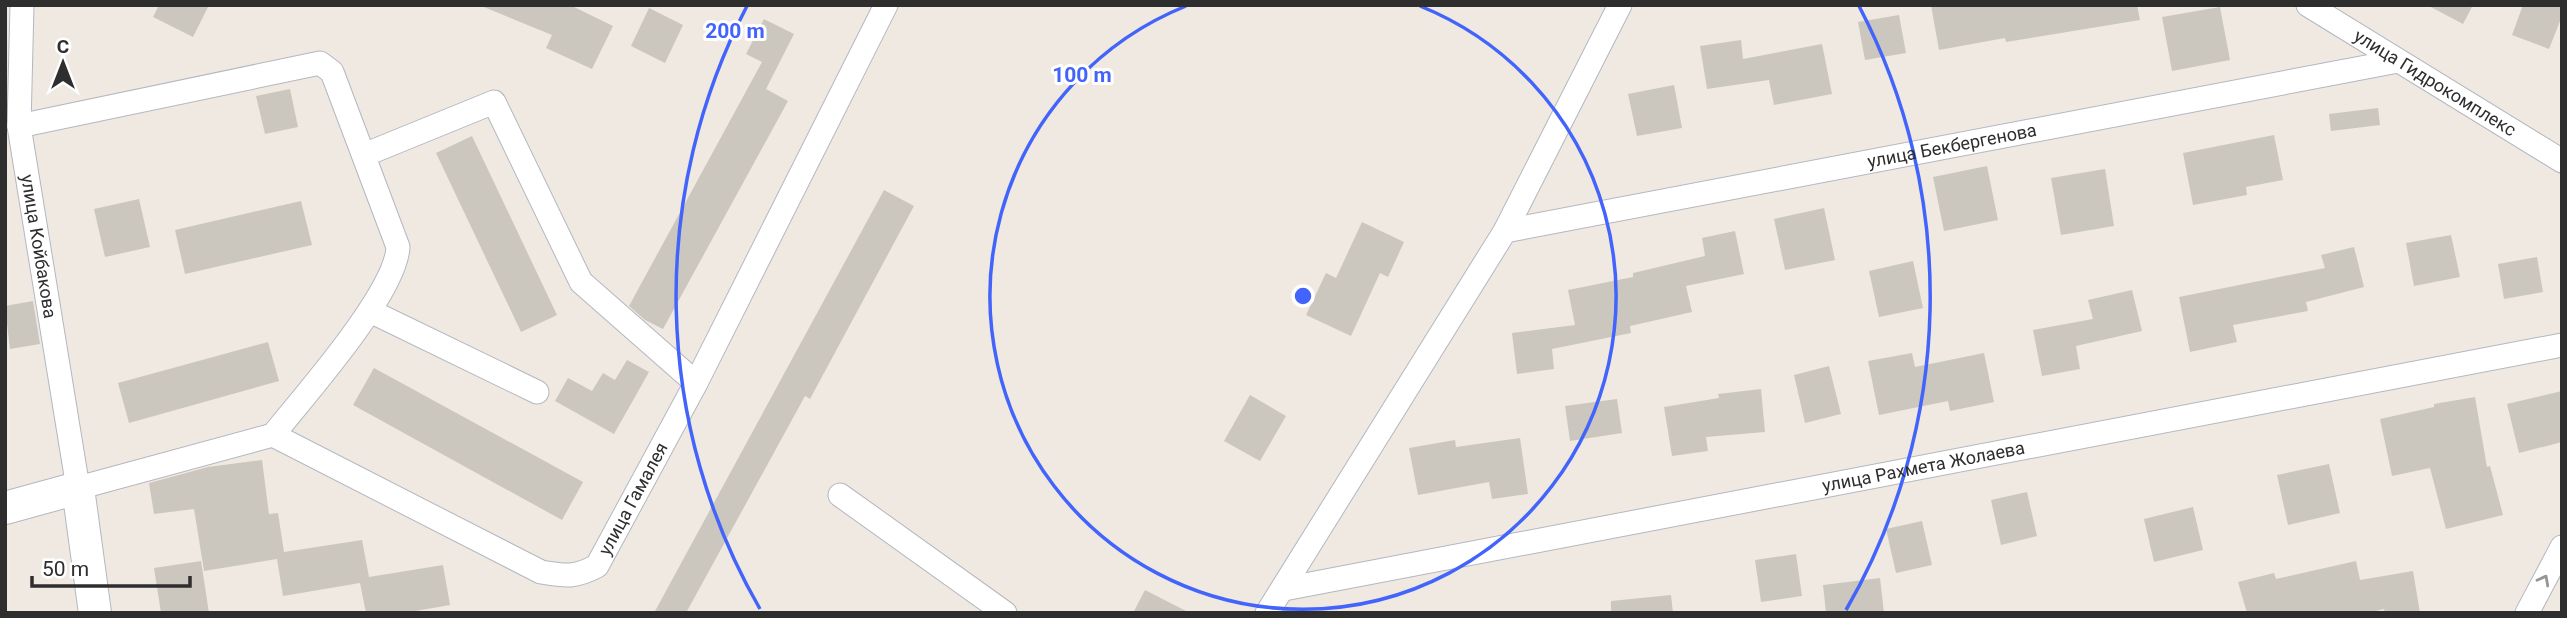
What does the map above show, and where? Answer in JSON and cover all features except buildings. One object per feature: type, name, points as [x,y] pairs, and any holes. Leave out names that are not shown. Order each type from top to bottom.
[{"type":"street","name":"улица Койбакова","points":[[22,5],[19,126],[78,488]]},
{"type":"street","name":"улица Гамалея","points":[[273,435],[541,572],[568,577],[582,574],[597,566],[696,383],[887,5]]},
{"type":"street","points":[[1267,613],[1505,231],[1620,5]]},
{"type":"street","name":"улица Гидрокомплекс","points":[[2308,5],[2562,161]]},
{"type":"street","name":"улица Бекбергенова","points":[[1505,231],[2398,61]]},
{"type":"street","points":[[5,508],[273,435],[370,311],[394,265],[398,247],[332,72],[320,63],[19,126]]},
{"type":"street","points":[[364,155],[494,102],[582,282],[696,383]]},
{"type":"street","points":[[370,311],[537,391]]},
{"type":"street","name":"улица Рахмета Жолаева","points":[[1284,589],[2562,345]]},
{"type":"street","points":[[78,488],[95,613]]},
{"type":"street","points":[[840,495],[1005,613]]},
{"type":"street","points":[[2527,613],[2562,547]]}]
